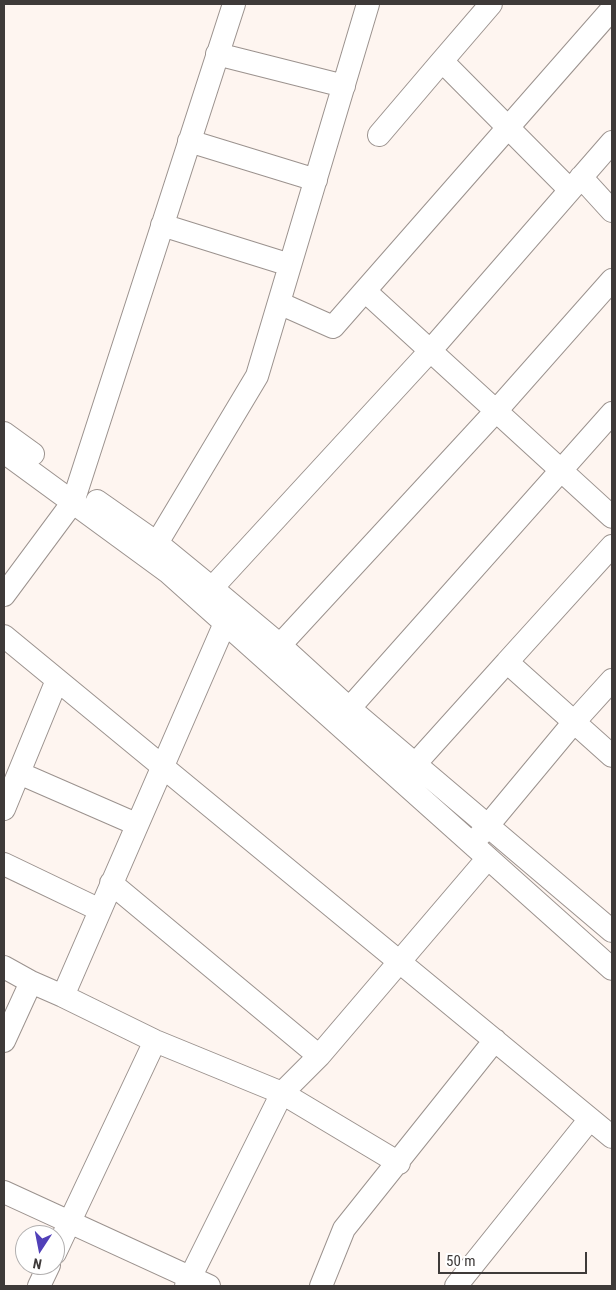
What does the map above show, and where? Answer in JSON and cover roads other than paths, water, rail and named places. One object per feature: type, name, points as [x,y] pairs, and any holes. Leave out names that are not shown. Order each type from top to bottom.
[{"type":"street","points":[[4,595],[75,495],[234,4]]},
{"type":"street","points":[[157,543],[257,376],[368,4]]},
{"type":"street","points":[[379,135],[442,61],[479,8]]},
{"type":"street","points":[[279,303],[333,328],[612,9]]},
{"type":"street","points":[[217,54],[344,86]]},
{"type":"street","points":[[442,61],[508,128],[612,211]]},
{"type":"street","points":[[190,141],[316,180]]},
{"type":"street","points":[[212,588],[430,351],[612,142]]},
{"type":"street","points":[[162,225],[290,265]]},
{"type":"street","points":[[280,646],[496,411],[612,280]]},
{"type":"street","points":[[365,291],[612,517]]},
{"type":"street","points":[[343,715],[612,413]]},
{"type":"street","points":[[4,433],[168,572],[225,623],[343,715],[416,763],[612,931]]},
{"type":"street","points":[[4,452],[157,543],[212,588],[280,646],[343,715],[480,851],[612,969]]},
{"type":"street","points":[[416,763],[612,546]]},
{"type":"street","points":[[63,996],[161,765],[225,623]]},
{"type":"street","points":[[4,636],[612,1137]]},
{"type":"street","points":[[507,662],[612,756]]},
{"type":"street","points":[[4,810],[57,680]]},
{"type":"street","points":[[4,1192],[195,1284],[282,1093],[319,1056],[400,962],[480,851],[489,825],[574,722],[612,680]]},
{"type":"street","points":[[19,773],[136,824]]},
{"type":"street","points":[[4,864],[100,910]]},
{"type":"street","points":[[111,883],[319,1056]]},
{"type":"street","points":[[4,967],[155,1042],[282,1093],[399,1163]]},
{"type":"street","points":[[4,1041],[31,982]]},
{"type":"street","points":[[321,1286],[344,1229],[399,1163],[495,1040]]},
{"type":"street","points":[[65,1231],[155,1042]]},
{"type":"street","points":[[456,1286],[590,1119]]}]
